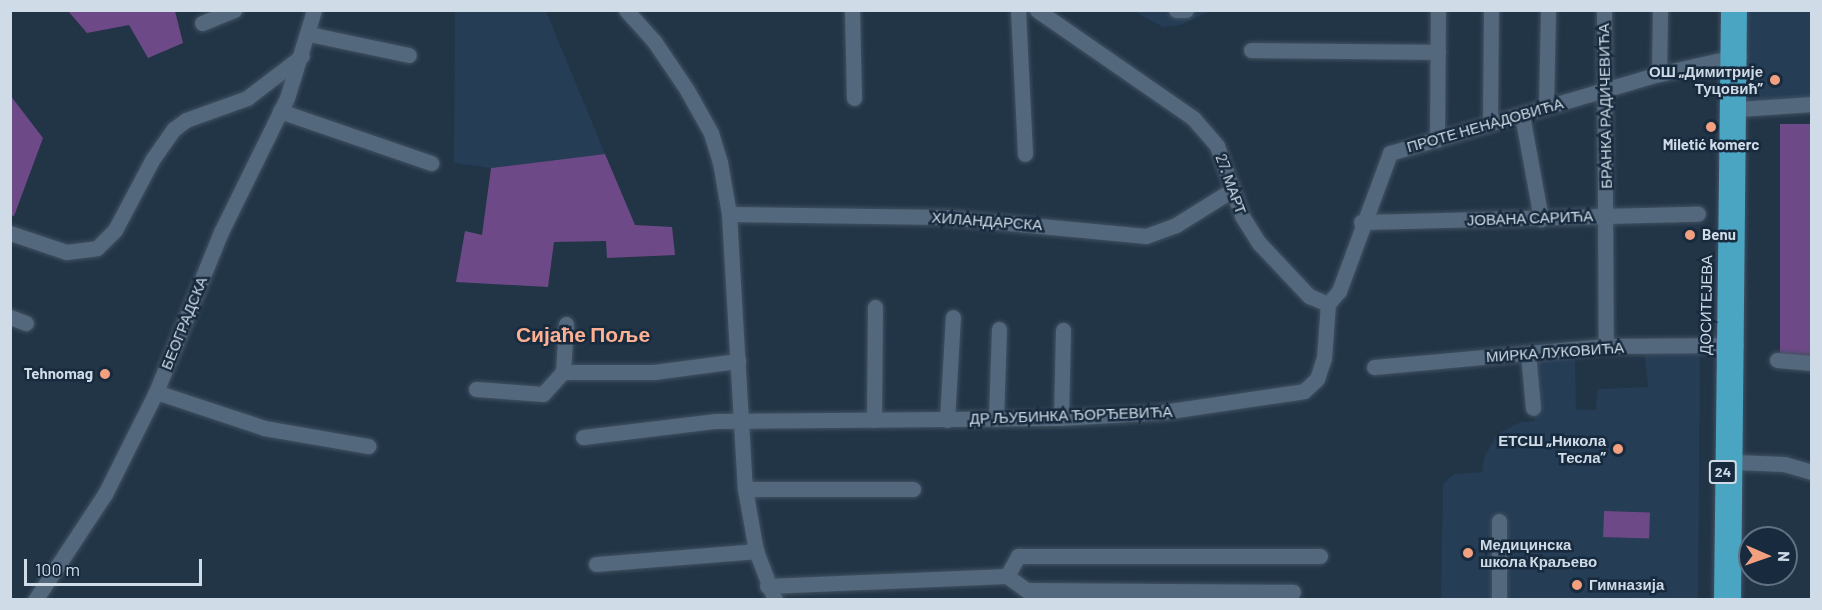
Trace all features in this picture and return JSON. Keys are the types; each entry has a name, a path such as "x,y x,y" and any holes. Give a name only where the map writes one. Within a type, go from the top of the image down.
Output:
{"main road":[{"name":"ДОСИТЕЈЕВА","path":"1728,10 1738,109 1732,171"},
{"name":"ДОСИТЕЈЕВА","path":"1721,600 1730,345 1733,57 1739,10"},
{"name":"ДОСИТЕЈЕВА","path":"1730,345 1735,462 1733,600"}],"street":[{"path":"202,23 236,10"},
{"name":"БЕОГРАДСКА","path":"35,600 105,494 156,392 221,232 280,111 302,56 314,10"},
{"path":"626,10 654,41 700,112 720,162 729,213 745,489 756,551 771,593 1007,576 1026,590 1293,592"},
{"path":"852,10 854,98"},
{"path":"1018,10 1025,154"},
{"name":"27. МАРТ","path":"1036,10 1193,118 1217,146 1242,216 1258,243 1309,296 1328,304"},
{"path":"1176,10 1186,10"},
{"path":"1437,140 1438,10"},
{"path":"1490,123 1491,10"},
{"path":"1546,107 1548,10"},
{"name":"БРАНКА РАДИЧЕВИЋА","path":"1604,10 1606,346"},
{"path":"1659,74 1660,10"},
{"path":"309,34 409,56"},
{"path":"1251,50 1438,52"},
{"path":"10,233 66,252 97,249 116,230 152,160 174,129 186,120 247,98 302,56"},
{"name":"ПРОТЕ НЕНАДОВИЋА","path":"1328,304 1339,291 1361,222 1390,153 1659,74 1733,57"},
{"path":"1738,109 1812,104"},
{"path":"280,111 431,163"},
{"path":"1522,115 1541,219"},
{"name":"ХИЛАНДАРСКА","path":"729,213 945,217 1146,236 1176,225 1232,190"},
{"name":"ЈОВАНА САРИЋА","path":"1361,222 1698,214"},
{"name":"ДР ЉУБИНКА ЂОРЂЕВИЋА","path":"583,437 689,423 1061,418 1193,410 1304,391 1317,379 1324,358 1328,304"},
{"path":"874,420 875,307"},
{"path":"10,317 26,323"},
{"path":"947,420 953,317"},
{"path":"476,388 543,394 563,372 566,324"},
{"path":"996,419 999,329"},
{"path":"1061,418 1063,330"},
{"name":"МИРКА ЛУКОВИЋА","path":"1374,367 1606,346 1730,345"},
{"path":"1528,353 1533,408"},
{"path":"1777,360 1812,363"},
{"path":"563,372 654,372 738,361"},
{"path":"156,392 264,428 368,446"},
{"path":"1735,462 1784,464 1812,472"},
{"path":"745,489 913,489"},
{"path":"1499,521 1499,600"},
{"path":"596,564 756,551"},
{"path":"1007,576 1018,556 1320,556"}],"shaded area":[{"path":"68,11 175,11 183,43 148,58 129,25 87,33"},
{"path":"455,11 546,11 605,154 491,168 454,163"},
{"path":"1134,11 1211,11 1180,25 1163,27"},
{"name":"ОШ „Димитрије Туцовић”","path":"1740,11 1811,11 1811,109 1740,109"},
{"path":"10,95 43,138 14,216 10,215"},
{"path":"1780,124 1811,124 1811,363 1780,363"},
{"path":"605,154 635,225 672,227 675,255 607,258 606,241 554,242 548,287 456,282 465,231 482,235 491,168"},
{"path":"1700,348 1698,599 1441,600 1443,484 1454,474 1482,472 1484,458 1497,434 1521,422 1535,421 1531,357 1575,357 1576,410 1596,410 1598,389 1648,387 1644,350"},
{"path":"1604,511 1650,513 1649,539 1603,537"}],"place":[{"name":"ОШ „Димитрије Туцовић”","path":"1775,80"},
{"name":"Miletić komerc","path":"1711,127"},
{"name":"Benu","path":"1690,235"},
{"name":"Tehnomag","path":"105,374"},
{"name":"ЕТСШ „Никола Тесла”","path":"1618,449"},
{"name":"Медицинска школа Краљево","path":"1468,553"},
{"name":"Гимназија","path":"1577,585"}],"district":[{"name":"Сијаће Поље","path":"583,334"}]}
